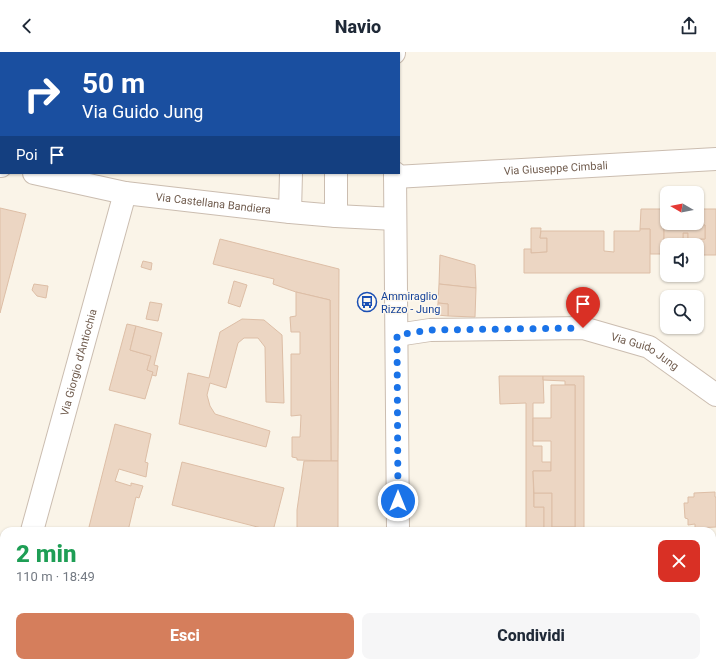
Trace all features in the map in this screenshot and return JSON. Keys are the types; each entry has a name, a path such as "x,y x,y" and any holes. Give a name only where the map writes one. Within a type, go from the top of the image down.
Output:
{"street":[{"name":"Via Giuseppe Cimbali","path":"395,175 716,159"},
{"name":"Via Castellana Bandiera","path":"39,174 125,193 290,212 395,219"},
{"path":"290,212 291,174"},
{"path":"336,174 336,216"},
{"path":"395,175 398,527"},
{"name":"Via Giorgio d'Antiochia","path":"33,527 125,193"},
{"name":"Via Guido Jung","path":"397,335 430,330 583,328 649,347 716,395"}],"building":[{"path":"0,208 26,214 0,313"},
{"path":"641,209 660,209 660,230 664,230 664,238 660,238 660,254 650,254 650,229 640,229"},
{"path":"704,209 716,209 716,255 704,255"},
{"path":"705,225 705,239 688,238 688,233 683,233 683,238 664,238 664,230 704,230"},
{"path":"531,228 541,228 540,238 547,238 547,252 531,253"},
{"path":"640,229 650,229 650,273 524,273 524,249 531,249 531,253 547,252 547,238 540,238 541,231 604,231 604,251 614,252 614,231 640,231"},
{"path":"683,233 688,233 688,238 683,238"},
{"path":"220,239 339,269 338,461 331,461 330,300 296,292 273,284 274,279 213,264"},
{"path":"440,255 475,265 476,288 439,284"},
{"path":"143,261 152,263 151,270 141,267"},
{"path":"234,281 247,285 240,307 228,303"},
{"path":"34,284 48,286 46,298 37,296 32,290"},
{"path":"439,284 476,288 475,317 448,316 448,304 438,303"},
{"path":"296,292 330,300 331,461 297,460 297,458 292,457 292,437 300,437 301,415 291,416 291,354 300,354 300,332 291,332 290,317 296,316"},
{"path":"150,302 162,304 158,321 146,319"},
{"path":"438,303 448,304 448,316 437,315"},
{"path":"242,319 264,320 282,335 284,403 266,402 265,347 258,338 244,338 238,343 226,388 210,383 207,395 210,406 215,414 270,431 266,447 179,424 188,373 209,378 220,332"},
{"path":"127,324 136,326 130,350 151,356 147,370 153,372 145,399 109,390"},
{"path":"136,326 162,333 154,365 158,366 156,376 152,375 153,372 147,370 151,356 130,350"},
{"path":"499,376 543,376 544,403 533,403 533,446 542,446 542,462 551,462 551,471 533,471 534,507 544,507 544,527 526,527 526,403 500,404"},
{"path":"543,376 584,376 584,527 575,527 575,385 565,385 565,381 543,380"},
{"path":"551,385 575,385 575,527 552,527 552,493 534,493 533,471 551,471 551,441 533,441 533,418 551,418"},
{"path":"115,424 151,434 145,462 148,463 146,477 119,469 115,481 131,486 131,483 143,486 139,498 136,497 129,527 89,527"},
{"path":"304,461 338,461 338,527 297,527 297,510"},
{"path":"182,462 284,488 274,527 257,527 172,505"},
{"path":"715,492 716,527 695,527 695,524 688,525 688,519 685,518 684,503 688,503 688,497 694,497 694,493"},
{"path":"534,493 552,493 552,527 544,527 544,507 534,507"}],"place":[{"name":"Ammiraglio Rizzo - Jung","path":"367,302"}],"route":[{"path":"398,501 397,335 430,330 583,328"}]}
